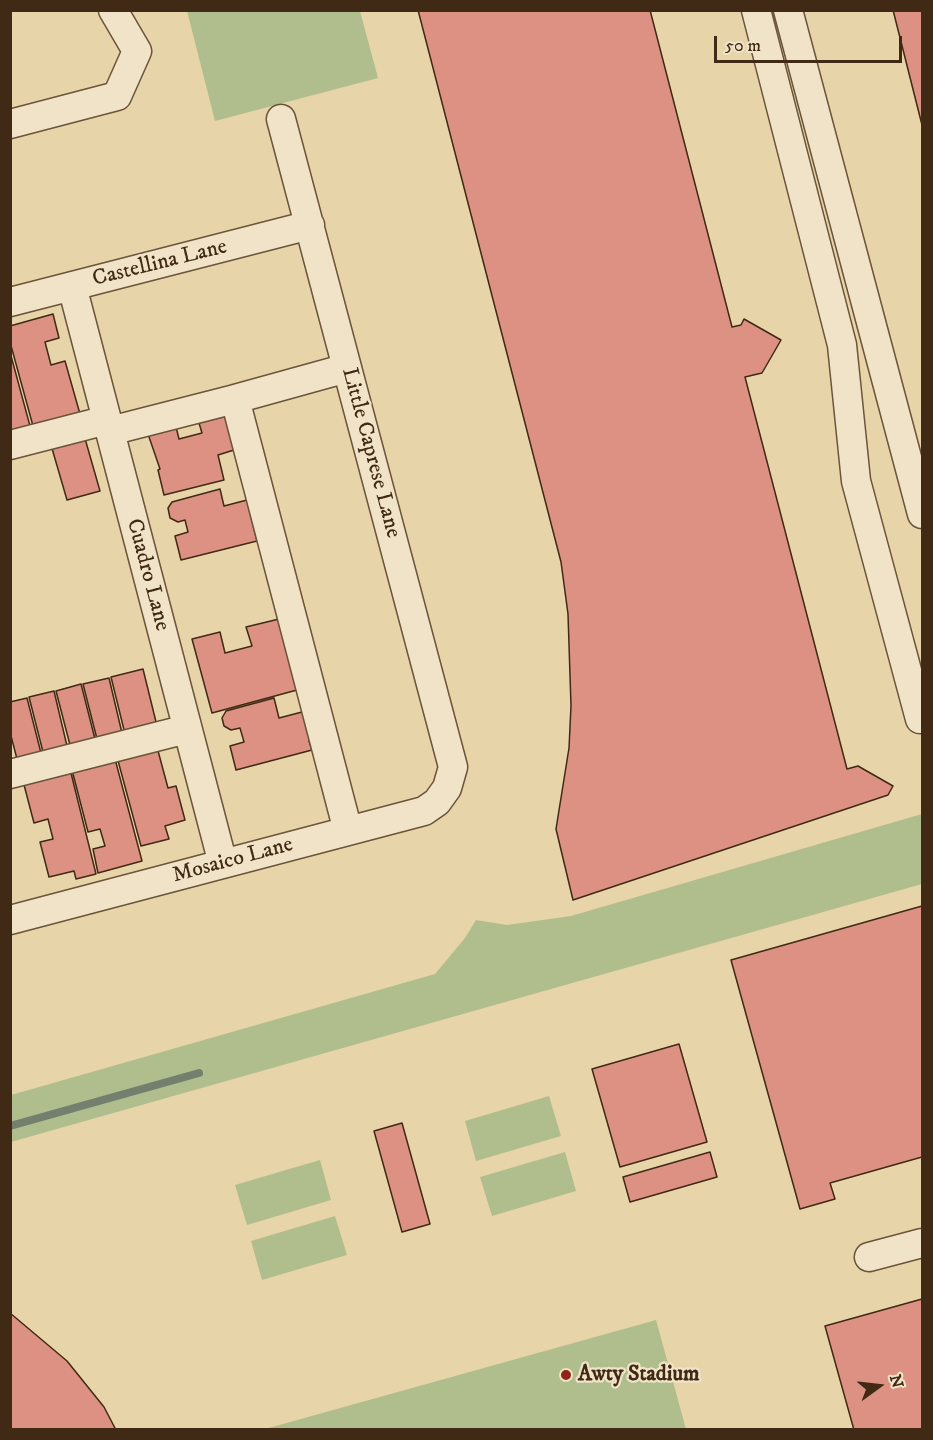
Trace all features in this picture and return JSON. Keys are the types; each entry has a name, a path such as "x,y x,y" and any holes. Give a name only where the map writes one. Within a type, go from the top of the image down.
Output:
{"street":[{"path":"10,124 117,96 137,51 113,10"},
{"path":"756,10 842,345 856,481 920,719"},
{"path":"788,10 922,514"},
{"name":"Little Caprese Lane","path":"282,119 453,767 447,788"},
{"name":"Castellina Lane","path":"10,302 310,225"},
{"name":"Cuadro Lane","path":"72,286 223,864"},
{"path":"10,445 235,399 348,368"},
{"path":"235,399 348,831"},
{"path":"10,774 187,729"},
{"name":"Mosaico Lane","path":"10,920 424,811 437,802 447,788"},
{"path":"869,1257 922,1243"}],"green space":[{"path":"187,11 360,11 378,78 215,121"},
{"path":"922,814 922,884 11,1142 11,1095 435,974 465,938 476,920 507,925 571,916"},
{"path":"549,1096 561,1136 476,1161 465,1121"},
{"path":"565,1152 576,1191 492,1216 480,1177"},
{"path":"320,1160 331,1200 247,1225 235,1185"},
{"path":"335,1216 347,1255 262,1280 251,1241"},
{"name":"Awty Stadium","path":"656,1320 686,1429 265,1429"}],"building":[{"path":"418,10 650,10 732,327 741,325 744,319 781,340 762,373 745,377 847,769 858,766 893,786 888,795 573,900 556,829 569,748 571,706 568,614 561,562"},
{"path":"893,10 922,10 922,125"},
{"path":"53,314 59,338 45,342 51,365 65,361 80,414 33,426 10,342 10,326"},
{"path":"10,352 30,426 10,431"},
{"path":"226,416 234,450 218,455 224,480 164,495 158,470 160,469 148,434 176,427 179,439 202,433 199,423"},
{"path":"84,435 100,491 67,500 51,445"},
{"path":"220,489 224,506 247,500 257,541 181,560 175,536 188,532 185,520 178,522 170,518 168,508 172,502"},
{"path":"279,619 297,690 212,713 192,639 220,632 225,653 252,646 246,627"},
{"path":"143,669 157,726 125,734 111,677"},
{"path":"109,678 122,733 97,739 83,684"},
{"path":"81,684 95,739 70,745 56,691"},
{"path":"54,691 67,746 43,752 29,697"},
{"path":"27,698 41,753 17,759 10,732 10,702"},
{"path":"274,698 279,718 302,712 313,740 309,741 312,750 236,770 230,746 244,742 240,728 231,730 224,726 222,718 226,711"},
{"path":"157,747 168,788 176,786 185,820 165,826 169,839 141,846 117,757"},
{"path":"115,759 142,861 98,873 93,849 105,846 100,829 88,832 72,770"},
{"path":"70,769 96,874 76,879 74,871 49,877 40,842 53,839 48,819 34,823 23,781"},
{"path":"922,906 922,1157 830,1183 835,1199 800,1209 731,960"},
{"path":"679,1044 707,1142 620,1167 592,1069"},
{"path":"402,1123 430,1224 402,1232 374,1131"},
{"path":"710,1152 717,1177 630,1202 623,1177"},
{"path":"922,1299 922,1430 854,1430 825,1326"},
{"path":"10,1313 67,1361 104,1407 116,1430 10,1430"}],"waterway":[{"path":"10,1126 199,1073"}],"place":[{"name":"Awty Stadium","path":"566,1375"}]}
